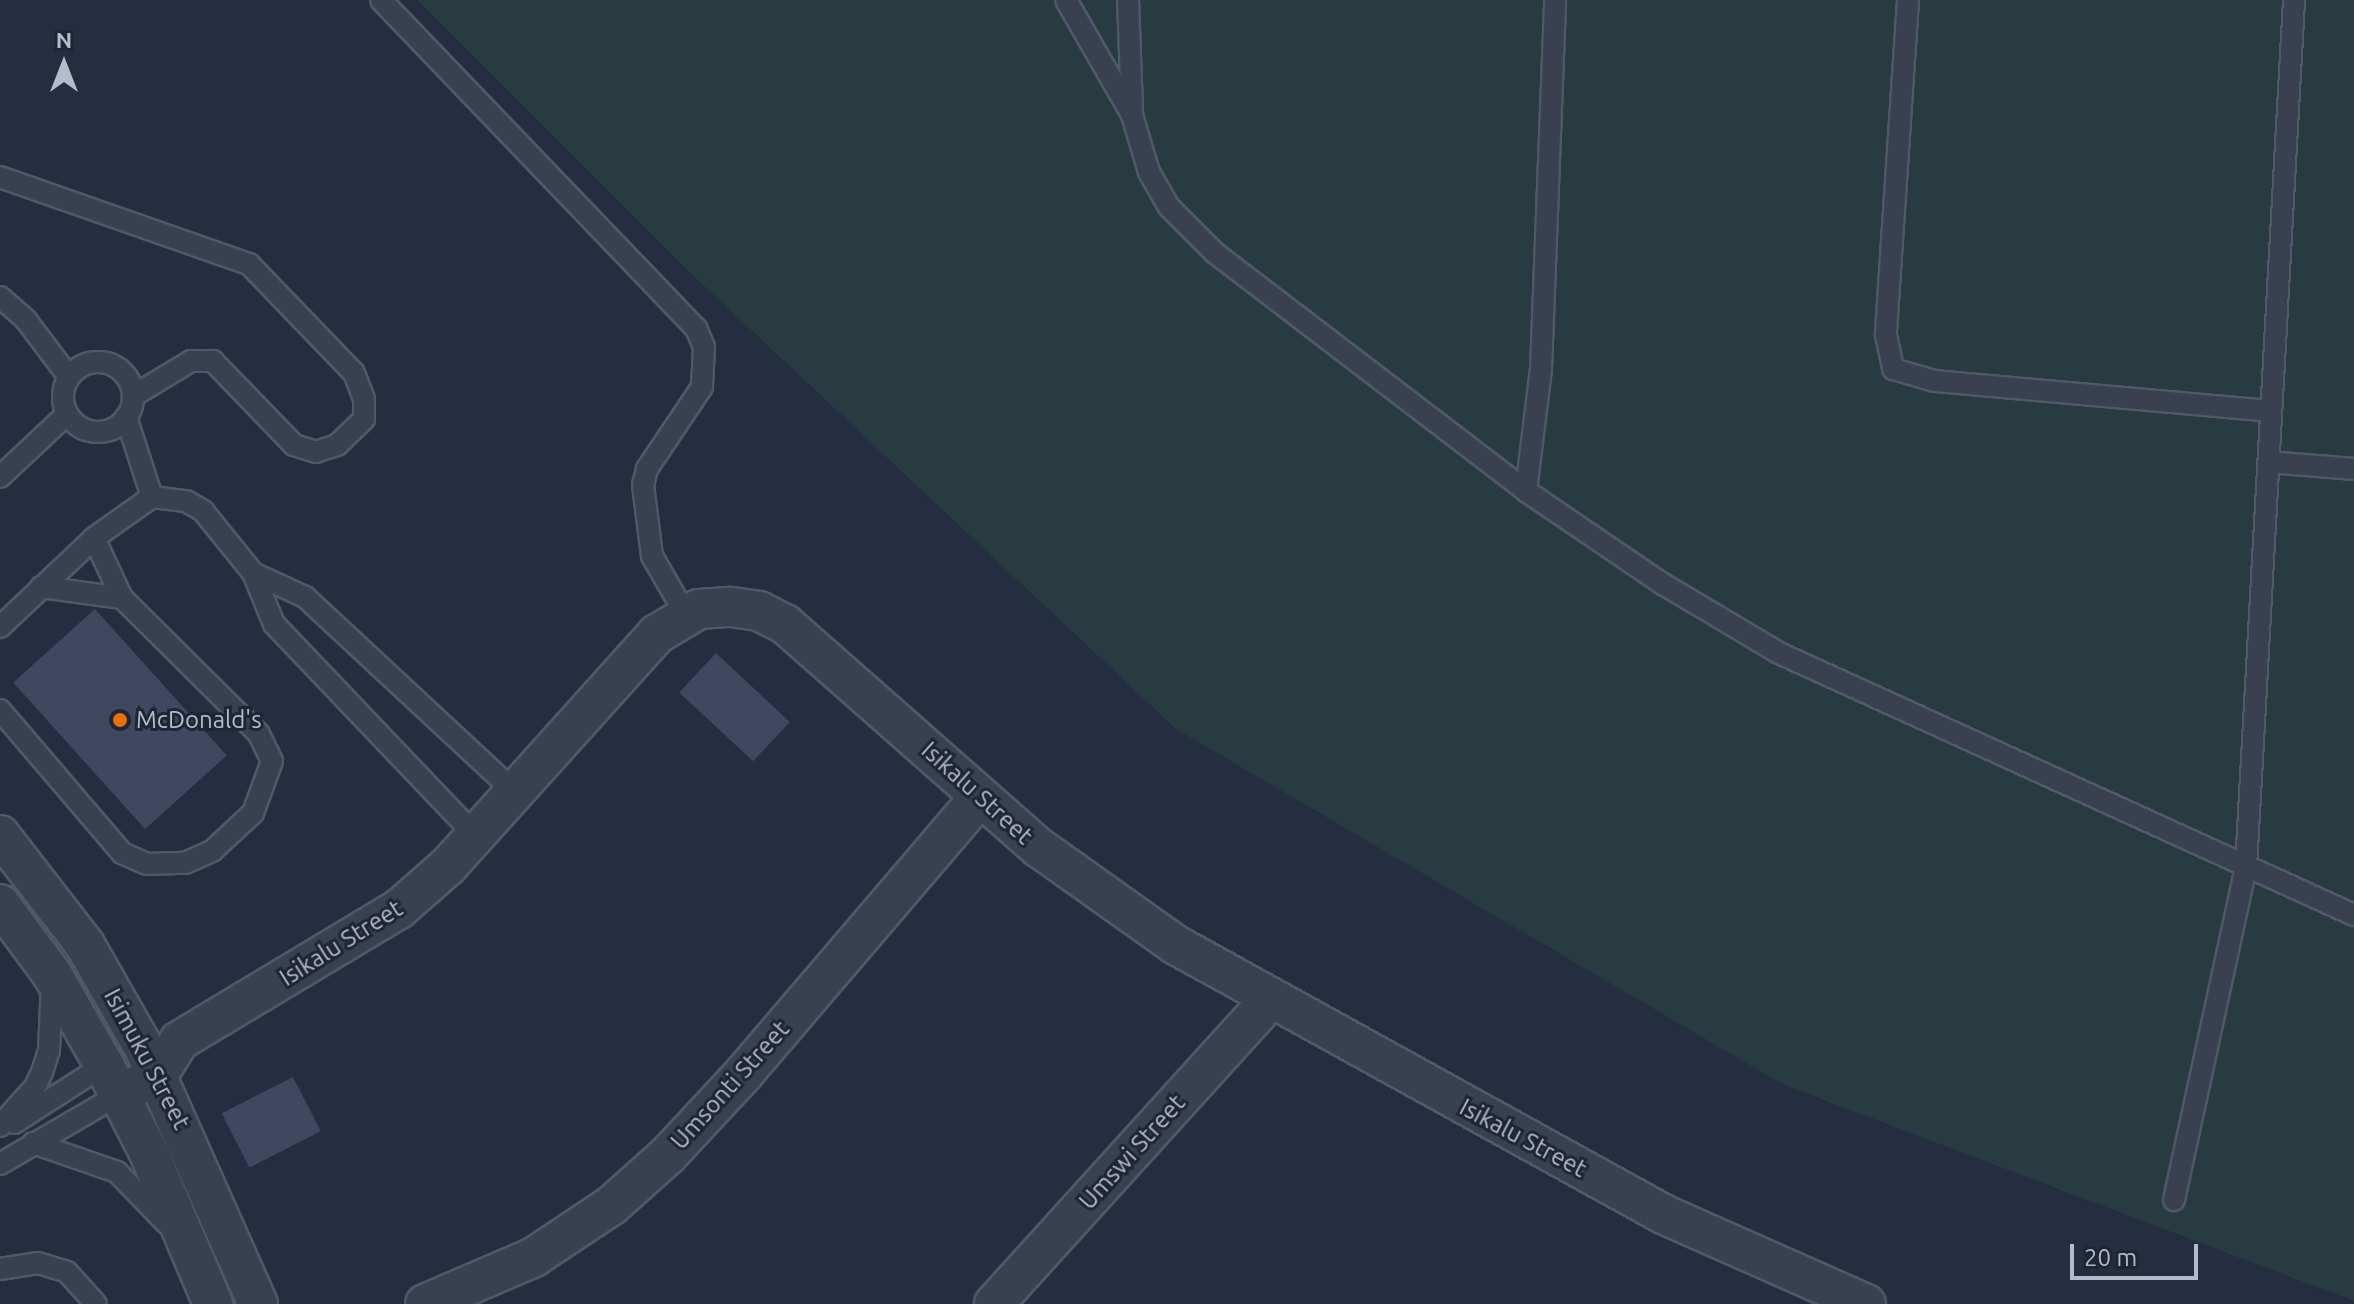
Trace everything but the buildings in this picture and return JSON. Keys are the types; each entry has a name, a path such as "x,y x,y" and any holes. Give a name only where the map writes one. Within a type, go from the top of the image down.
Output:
{"street":[{"name":"Isikalu Street","path":"158,1075 179,1041 399,909 476,836 657,634 686,615 731,607 759,611 785,624 979,798 1108,899 1271,999 1663,1214 1866,1304"},
{"name":"Umsonti Street","path":"425,1304 534,1257 612,1205 668,1155 745,1072 979,798"},
{"name":"Isimuku Street","path":"0,835 85,945 140,1041 158,1075 258,1304"},
{"name":"Isimuku Street","path":"0,904 52,974 112,1080 213,1304"},
{"name":"Umswi Street","path":"994,1304 1271,999"},
{"path":"112,1080 140,1041 179,1041"},
{"path":"112,1080 158,1075"}],"lane":[{"path":"381,0 696,328 704,347 702,387 647,469 643,485 652,556 686,615"},
{"path":"1066,0 1132,115 1149,172 1169,207 1215,253 1526,491 1663,584 1779,653 2354,915"},
{"path":"1128,0 1132,115"},
{"path":"1526,491 1541,369 1555,0"},
{"path":"1908,0 1886,335 1893,369 1935,381 2271,411"},
{"path":"2174,1200 2246,867 2294,0"},
{"path":"0,177 249,264 354,373 364,399 364,419 337,445 316,452 294,445 213,361 191,361 133,396"},
{"path":"0,297 26,320 69,377"},
{"path":"126,417 96,432 74,423 67,414 62,395 69,377 90,363 114,366 131,384 133,396 126,417 152,497"},
{"path":"0,477 67,414"},
{"path":"2269,462 2354,469"},
{"path":"0,627 94,538 152,497 186,501 203,511 253,573 274,624 476,836"},
{"path":"0,710 122,853 147,864 185,863 212,851 253,813 272,761 259,734 122,598 94,538"},
{"path":"253,573 305,597 516,793"},
{"path":"41,587 122,598"},
{"path":"0,1129 35,1087 42,1072 49,1050 52,974"},
{"path":"0,1129 112,1080"},
{"path":"0,1164 33,1143 112,1080"},
{"path":"33,1143 117,1172 188,1251"},
{"path":"0,1269 38,1263 67,1272 96,1304"}],"shaded area":[{"path":"417,0 2354,0 2354,1301 1784,1085 1176,729 684,267"}],"place":[{"name":"McDonald's","path":"120,720"}]}
